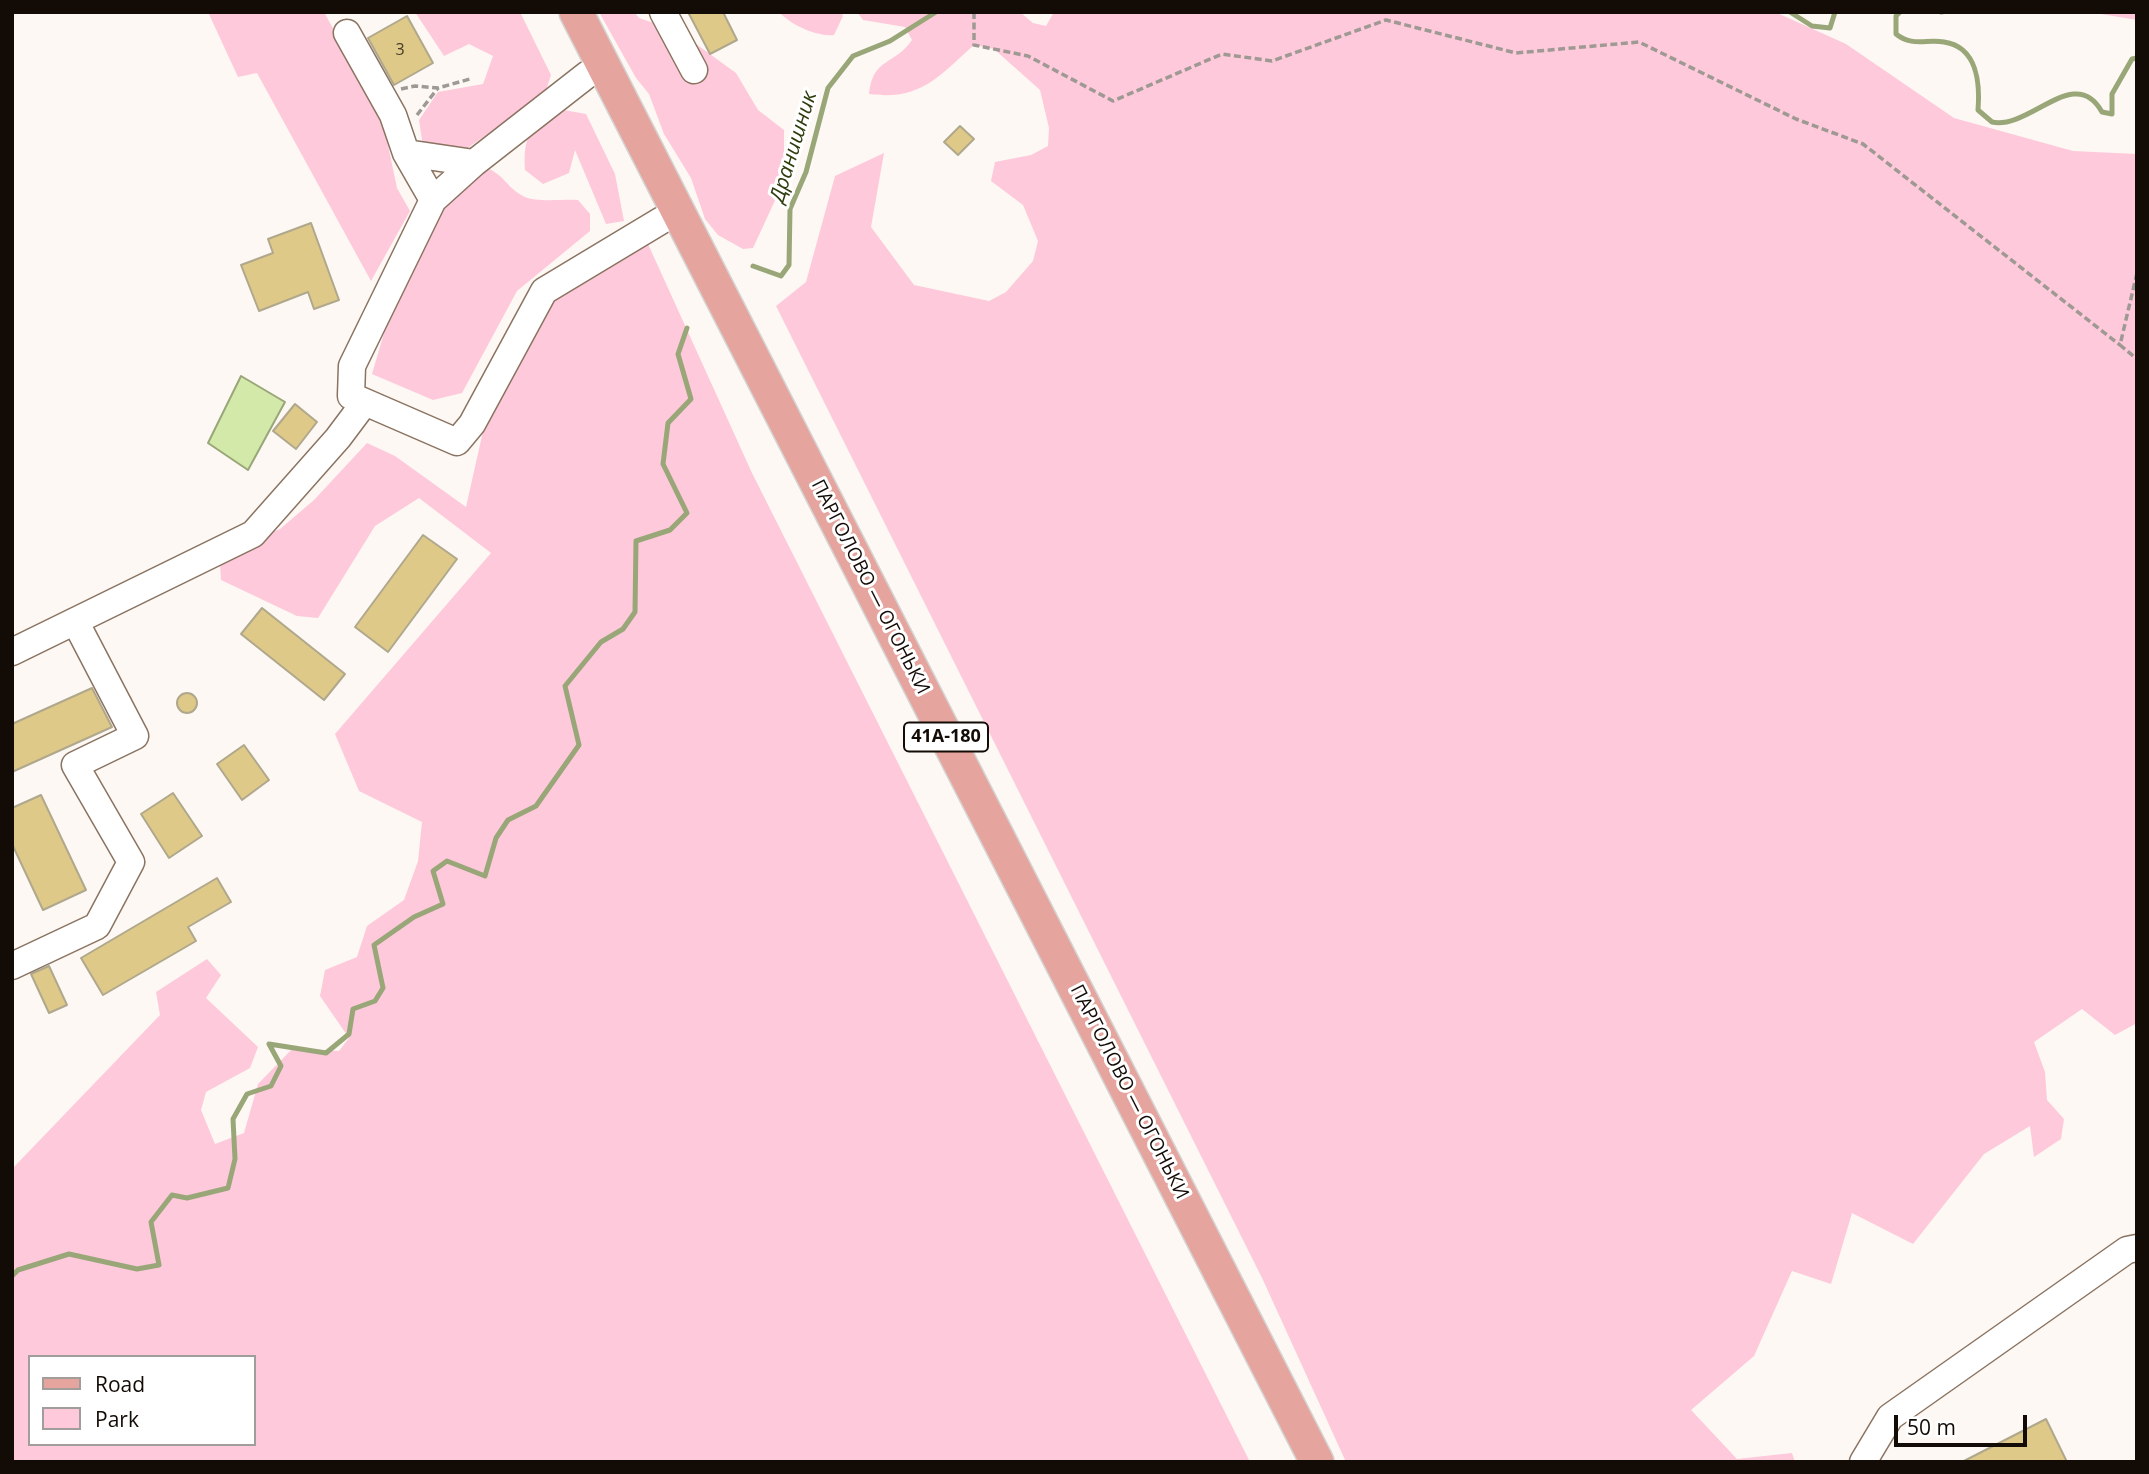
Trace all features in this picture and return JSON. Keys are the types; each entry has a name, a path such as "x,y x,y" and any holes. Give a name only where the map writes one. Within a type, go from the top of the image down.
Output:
{"main road":[{"name":"ПАРГОЛОВО — ОГОНЬКИ","path":"556,12 1296,1462"},
{"name":"ПАРГОЛОВО — ОГОНЬКИ","path":"576,12 1317,1462"}],"lane":[{"path":"663,12 694,70"},
{"path":"347,33 382,94 403,144 433,200"},
{"path":"588,74 474,163 433,200 352,366 351,396 457,442 472,424 544,291 662,220"},
{"path":"403,144 474,163"},
{"path":"12,652 253,534 338,438 365,402"},
{"path":"12,966 97,926 131,862 75,765 135,736 75,621"},
{"path":"1863,1462 1890,1417 2126,1250 2137,1248"}],"path":[{"path":"974,12 974,45 1028,56 1113,101 1222,54 1272,61 1387,20 1516,53 1639,42 1796,119 1863,144 2137,359"},
{"path":"382,94 415,86 438,88 470,79"},
{"path":"403,144 438,88"},
{"path":"2120,345 2137,273"}],"green space":[{"path":"208,12 324,12 382,117 397,188 410,211 371,281 257,73 238,77"},
{"path":"415,12 520,12 551,75 545,94 452,159 423,146 419,120 438,92 483,84 493,56 469,44 444,56"},
{"path":"599,12 634,12 639,18 678,31 736,73 758,110 784,130 784,181 753,248 743,249 718,235 705,219 691,178 664,134 649,94 636,78"},
{"path":"779,12 841,12 843,16 834,35 827,35 805,29"},
{"path":"857,12 1020,12 1033,23 1046,26 1054,12 1775,12 1846,44 1954,118 2073,151 2137,154 2137,1023 2115,1035 2082,1009 2034,1042 2045,1072 2047,1100 2064,1119 2061,1139 2034,1157 2030,1126 1984,1154 1913,1244 1852,1213 1831,1284 1792,1271 1754,1356 1691,1410 1737,1459 1792,1453 1795,1462 1346,1462 1263,1280 776,306 806,282 835,176 884,153 871,227 914,285 989,301 1006,292 1033,261 1038,241 1023,205 991,181 995,162 1031,155 1048,146 1049,128 1040,90 994,49 974,45 939,76 916,90 902,94 869,94 875,74 912,40 905,27 863,20"},
{"path":"2089,12 2137,12 2137,20"},
{"path":"558,109 586,114 615,174 624,221 606,224 575,150 569,173 543,184 525,170 525,149 530,134 541,121"},
{"path":"485,167 528,198 578,200 590,214 590,231 517,291 462,393 433,400 372,374 403,268 453,186"},
{"path":"648,244 752,473 1250,1462 12,1462 12,1169 160,1015 156,992 207,959 221,975 206,998 258,1047 250,1068 206,1092 201,1110 215,1144 244,1133 258,1084 293,1048 339,1051 349,1038 320,996 325,970 357,957 367,926 404,900 418,861 422,822 359,791 335,734 491,553 419,498 375,526 318,618 297,616 221,580 220,563 246,543 280,529 314,500 367,443 395,456 466,507 488,409 544,308 597,268"}],"shaded area":[{"path":"241,376 285,402 248,470 208,443"}],"building":[{"path":"688,12 723,12 737,40 710,54"},
{"path":"407,16 433,63 394,85 368,38"},
{"path":"960,126 974,139 958,155 944,142"},
{"path":"311,223 339,300 314,309 308,292 259,311 241,265 273,253 268,239"},
{"path":"295,404 317,422 296,449 273,431"},
{"path":"423,535 457,559 388,652 355,627"},
{"path":"262,608 345,674 324,700 241,634"},
{"path":"92,688 112,727 12,772 12,724"},
{"path":"187,693 194,696 197,703 194,710 187,713 180,710 177,703 180,696"},
{"path":"244,745 269,780 242,800 217,764"},
{"path":"173,793 202,836 169,858 141,814"},
{"path":"41,795 86,890 43,910 12,844 12,808"},
{"path":"217,878 231,902 188,927 196,941 103,995 81,958"},
{"path":"49,966 67,1005 49,1013 31,974"},
{"path":"2046,1419 2067,1462 1962,1462"}],"waterway":[{"name":"Дранишник","path":"753,266 781,276 789,265 790,209 806,172 828,88 853,56 890,41 936,12"},
{"name":"Дранишник","path":"1790,12 1812,26 1830,28 1835,12"},
{"name":"Дранишник","path":"1900,12 1896,16 1896,34 1902,38 1944,42 1964,51 1977,79 1978,110 1992,122 2007,122 2065,96 2079,94 2091,99 2102,112 2112,114 2112,94 2132,59 2137,58"},
{"name":"Дранишник","path":"12,1276 18,1270 69,1254 137,1269 159,1265 151,1222 172,1195 187,1198 228,1188 235,1159 233,1119 247,1094 271,1086 281,1066 269,1044 326,1053 349,1034 353,1009 375,1001 383,988 374,945 414,917 443,904 433,871 447,861 485,876 496,838 508,820 536,806 579,745 565,686 601,642 623,629 635,612 636,541 670,530 687,513 663,464 668,423 691,399 678,354 687,328"}]}
